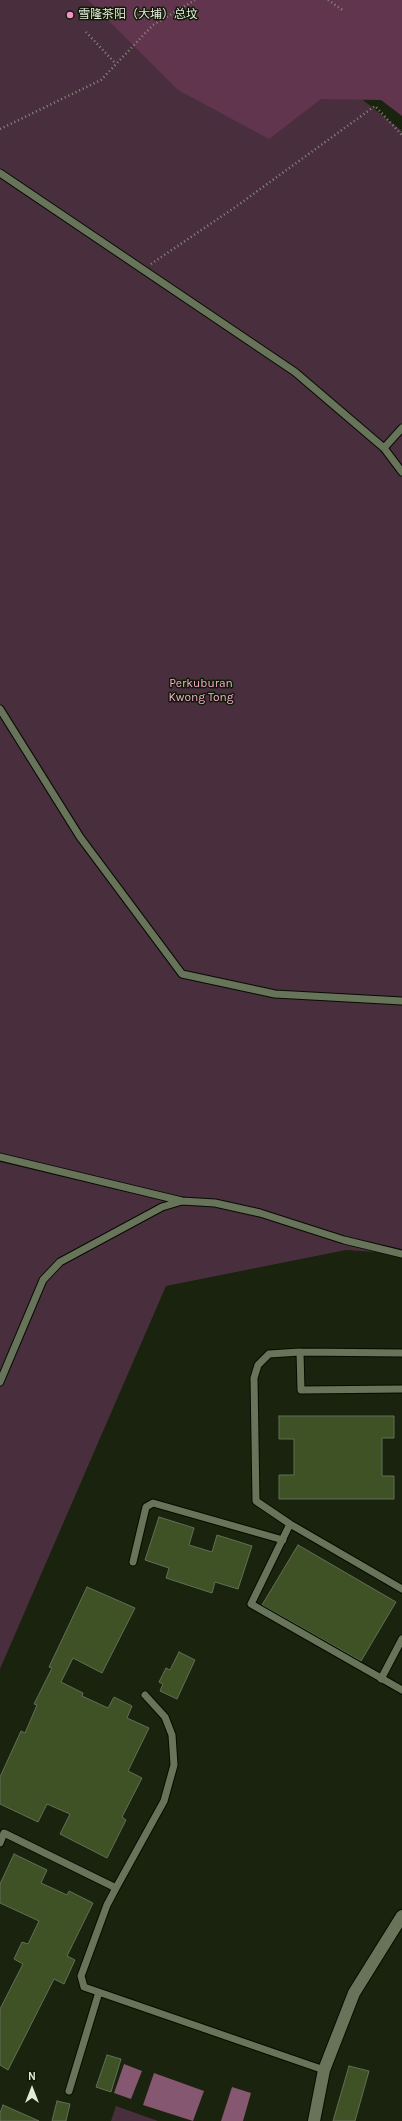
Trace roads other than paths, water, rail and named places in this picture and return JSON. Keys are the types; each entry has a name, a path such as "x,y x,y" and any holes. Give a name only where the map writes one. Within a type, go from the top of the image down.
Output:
{"street":[{"path":"314,2121 324,2070 354,1992 402,1916"}],"lane":[{"path":"0,173 295,372 384,448 402,472"},
{"path":"384,448 402,428"},
{"path":"0,709 80,837 182,974 276,994 402,1001"},
{"path":"0,1157 182,1201 215,1203 260,1213 344,1240 402,1254"},
{"path":"0,1382 43,1280 60,1262 162,1207 182,1201"},
{"path":"300,1352 301,1390 402,1389"},
{"path":"402,1353 300,1352 269,1354 258,1365 254,1378 256,1501 290,1524 402,1589"},
{"path":"134,1562 146,1507 153,1503 283,1540"},
{"path":"290,1524 251,1604 402,1690"},
{"path":"381,1678 402,1639"},
{"path":"145,1695 165,1716 172,1735 174,1765 164,1801 107,1905 81,1976 84,1987 324,2070"},
{"path":"0,1843 4,1834 116,1888"},
{"path":"69,2091 99,1992"}],"place":[{"name":"雪隆茶阳（大埔）总坟","path":"70,15"}],"park label":[{"name":"Perkuburan Kwong Tong","path":"201,691"}]}
